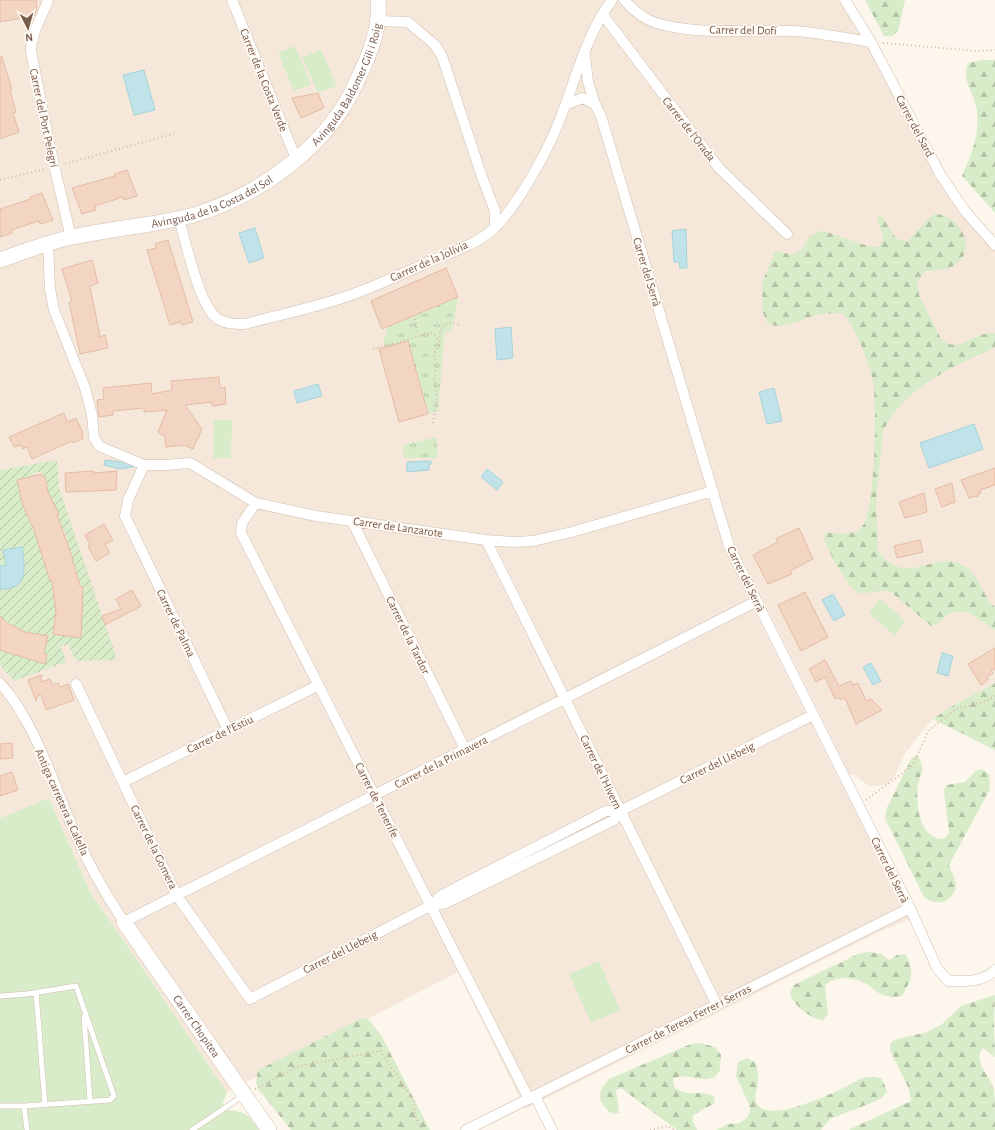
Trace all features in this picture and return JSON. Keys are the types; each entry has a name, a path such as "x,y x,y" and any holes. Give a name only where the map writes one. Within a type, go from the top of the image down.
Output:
{"street":[{"name":"Carrer del Port Pelegrí","path":"48,0 31,38 30,51 70,238"},
{"name":"Carrer de la Costa Verde","path":"232,0 296,159"},
{"name":"Avinguda Baldomer Gili i Roig","path":"296,159 314,144 336,120 344,108 367,60 379,21 378,0"},
{"name":"Carrer de la Jolívia","path":"179,219 206,305 216,318 228,324 252,322 357,293 459,249 480,238 495,227 516,201 552,140 567,104 585,53 603,15 612,0"},
{"name":"Carrer del Dofí","path":"624,0 636,12 654,23 691,29 741,32 796,31 871,42"},
{"name":"Carrer del Sard","path":"845,0 871,42 940,174 966,211 995,245"},
{"name":"Carrer de l'Orada","path":"603,15 719,168 787,234"},
{"path":"379,21 408,22 435,45 442,56 481,174 492,198 495,211 495,227"},
{"name":"Carrer del Serrà","path":"585,53 588,82 609,138 625,199 729,546 910,908 937,968 948,981 971,982 988,977 995,970"},
{"path":"567,104 583,98 595,104"},
{"name":"Avinguda de la Costa del Sol","path":"0,260 70,238 179,219 212,209 242,195 271,178 296,159"},
{"path":"492,198 504,206 516,201"},
{"path":"48,244 50,289 54,310 85,388 92,415 94,437 99,446 144,465"},
{"name":"Carrer de Lanzarote","path":"144,465 190,463 256,503 316,516 486,540 533,541 572,532 713,491"},
{"name":"Carrer de Palma","path":"144,465 128,500 125,516 228,730"},
{"name":"Carrer de Tenerife","path":"256,503 242,523 240,533 317,686 375,795 430,906 532,1097 552,1130"},
{"name":"Carrer de la Tardor","path":"352,521 465,749"},
{"name":"Carrer de l'Hivern","path":"486,540 717,1005"},
{"name":"Carrer de la Primavera","path":"124,922 757,601"},
{"name":"Antiga carretera a Calella","path":"0,683 12,696 25,718 81,848 95,875 124,922"},
{"name":"Carrer de la Gomera","path":"76,684 177,896 250,999"},
{"name":"Carrer de l'Estiu","path":"123,782 317,686"},
{"name":"Carrer del Llebeig","path":"250,999 430,906 442,895 606,811 620,811 813,715"},
{"name":"Carrer de Teresa Ferrer i Serras","path":"466,1130 910,908"},
{"name":"Carrer Chopitea","path":"124,922 247,1089 270,1130"}],"lane":[{"path":"0,996 76,986 114,1096 110,1100 45,1105 0,1106"},
{"path":"36,992 45,1105"},
{"path":"84,1010 90,1101"},
{"path":"192,1130 247,1089"},
{"path":"24,1106 27,1130"}],"path":[{"path":"871,42 977,51 995,50"},
{"path":"0,180 54,167 176,133"},
{"path":"415,319 418,335"},
{"path":"433,423 437,398 434,378 437,366 434,354 439,344 440,331 443,325 450,323 459,325"},
{"path":"372,349 418,335 433,333 439,344"},
{"path":"859,806 912,766 929,730 956,709 986,701 995,696"},
{"path":"247,1089 254,1090 299,1066 380,1051 414,1101 415,1115 421,1130"},
{"path":"650,1130 668,1126 675,1130"}],"shaded area":[{"path":"0,0 845,0 940,174 995,245 995,683 952,706 933,719 905,754 893,779 887,784 869,786 853,774 845,779 916,917 886,929 525,1109 458,972 227,1092 89,890 49,798 0,818"}],"green space":[{"path":"865,0 905,0 898,31 892,36 884,36"},
{"path":"295,46 311,85 294,91 278,53"},
{"path":"321,49 337,86 318,93 302,58"},
{"path":"981,60 995,60 995,213 962,176 974,145 977,129 976,105 967,82 966,70 968,63"},
{"path":"935,214 952,220 959,227 966,243 965,251 962,259 951,267 940,270 925,271 917,282 919,295 941,339 948,344 961,344 981,335 995,333 995,347 946,371 917,390 893,415 883,431 876,503 878,550 889,562 899,567 920,567 941,562 952,562 964,566 973,574 995,607 995,630 974,616 962,612 949,614 938,623 931,626 891,592 883,591 860,593 855,591 844,578 824,539 826,533 854,532 861,528 866,519 870,503 875,434 873,382 868,365 857,336 842,313 821,314 790,324 778,326 767,323 763,312 762,283 775,252 790,254 796,253 803,248 813,234 824,231 871,247 879,247 884,238 877,221 879,216 883,217 892,234 899,240 908,241 930,217"},
{"path":"458,297 452,330 445,332 438,411 428,414 408,341 385,348 383,337 387,335 386,328"},
{"path":"214,420 232,420 231,458 213,458"},
{"path":"437,437 437,458 404,458 403,445"},
{"path":"57,460 59,487 117,660 79,661 75,659 68,644 61,647 66,662 14,681 0,665 0,650 41,663 42,661 45,661 47,655 44,654 48,636 25,632 0,618 0,589 14,587 20,583 24,557 22,547 5,555 6,564 4,566 0,566 0,470","holes":["35,472 42,472 42,477 46,476 48,494 59,514 57,515 59,520 34,530 23,506 17,480 36,478","61,530 64,530 69,548 68,554 71,554 77,576 51,581","80,582 80,586 83,587 81,638 53,634 56,612 71,583"]},
{"path":"880,599 906,621 894,635 869,613"},
{"path":"995,683 995,750 933,719 952,706"},
{"path":"918,756 922,764 917,789 917,801 920,818 927,831 938,839 945,838 949,833 944,791 946,785 965,782 976,771 981,769 989,774 990,789 949,865 956,881 954,892 948,900 943,902 934,902 924,897 885,818 886,810 912,757"},
{"path":"49,798 89,890 227,1092 223,1103 223,1110 236,1111 248,1116 252,1119 259,1130 0,1130 0,818"},
{"path":"870,952 881,954 889,960 897,955 906,954 911,975 902,996 886,996 857,980 845,978 834,980 825,986 828,1013 824,1020 808,1015 792,998 790,993 794,985 860,953"},
{"path":"599,961 620,1010 591,1023 569,974"},
{"path":"995,995 995,1057 983,1048 980,1053 980,1058 983,1068 994,1089 995,1130 848,1130 911,1101 909,1089 890,1050 890,1044 894,1040 927,1032 941,1025 961,1006"},
{"path":"360,1019 368,1019 381,1035 430,1130 291,1130 259,1090 256,1083 258,1070"},
{"path":"700,1043 715,1047 721,1055 720,1070 715,1077 709,1079 698,1079 684,1076 673,1079 674,1087 680,1091 704,1093 714,1097 715,1103 693,1115 693,1122 697,1130 677,1130 621,1088 616,1090 619,1113 613,1114 601,1102 600,1093 609,1079 691,1044"},
{"path":"747,1058 755,1062 758,1078 756,1101 757,1104 765,1110 776,1111 808,1103 824,1097 860,1079 866,1078 874,1077 882,1079 887,1091 883,1097 876,1101 830,1119 821,1130 716,1130 728,1124 739,1123 747,1118 750,1112 749,1104 736,1076 738,1062"}],"water":[{"path":"144,70 155,110 134,115 123,75"},
{"path":"255,228 264,258 249,263 239,233"},
{"path":"686,229 687,268 680,268 679,262 674,262 672,231"},
{"path":"511,327 513,358 497,360 495,329"},
{"path":"318,384 322,396 297,403 294,391"},
{"path":"774,388 782,421 767,424 759,392"},
{"path":"974,424 983,449 929,468 920,443"},
{"path":"105,460 144,465 120,469 104,465"},
{"path":"431,461 429,470 407,472 407,462"},
{"path":"487,469 503,482 497,490 481,477"},
{"path":"22,547 24,570 20,582 16,586 0,589 0,566 4,566 6,564 3,550"},
{"path":"833,594 845,615 834,621 822,600"},
{"path":"942,653 953,656 948,676 937,673"},
{"path":"871,663 881,681 873,685 863,667"}],"building":[{"path":"0,0 36,0 37,9 34,16 0,22"},
{"path":"0,57 2,57 12,90 10,91 16,112 13,113 19,132 0,139"},
{"path":"318,93 324,108 301,118 292,98"},
{"path":"127,170 137,196 124,200 123,197 95,206 96,210 82,214 72,188 115,176 114,174"},
{"path":"42,193 53,220 40,224 39,221 11,230 12,233 0,237 0,209 31,199 30,197"},
{"path":"168,240 193,322 182,325 181,322 170,325 147,250 156,248 155,244"},
{"path":"92,260 98,283 90,286 100,337 105,335 108,348 80,354 69,302 72,301 62,269"},
{"path":"446,268 458,297 382,329 371,301"},
{"path":"408,341 428,414 399,422 379,349"},
{"path":"219,377 220,388 225,387 226,404 212,406 212,402 185,405 202,429 193,449 184,445 166,447 165,437 158,432 167,410 144,412 144,408 113,411 113,415 99,417 97,400 104,399 103,388 151,383 152,394 172,390 171,381"},
{"path":"64,413 67,422 76,418 82,431 83,439 73,443 72,441 32,459 27,447 23,449 21,445 14,447 9,437"},
{"path":"995,468 995,485 980,490 981,493 978,494 978,496 969,498 961,480"},
{"path":"94,471 94,473 117,471 116,490 66,492 65,473"},
{"path":"42,474 42,477 45,476 48,492 59,514 57,515 71,554 80,586 83,587 81,638 53,634 56,612 52,580 50,581 34,530 23,506 17,480"},
{"path":"952,483 955,502 942,507 935,489"},
{"path":"924,493 927,512 905,518 899,502"},
{"path":"104,524 113,540 105,544 110,553 96,561 88,546 90,544 85,535"},
{"path":"799,528 813,559 790,571 792,574 768,584 753,555 778,542 776,539"},
{"path":"920,540 923,552 897,558 894,546"},
{"path":"132,590 141,606 105,625 102,616 121,609 116,599"},
{"path":"805,592 828,637 801,651 778,605"},
{"path":"0,616 7,623 25,632 48,636 44,654 47,655 45,664 0,650"},
{"path":"995,648 995,669 991,671 993,673 987,677 988,680 981,685 968,664"},
{"path":"825,660 839,686 851,681 853,685 858,683 866,701 871,699 882,710 856,724 845,698 840,700 838,697 835,699 825,677 816,682 809,669"},
{"path":"42,675 40,682 50,679 53,685 58,683 60,687 68,684 74,700 46,710 41,695 37,696 36,701 28,680"},
{"path":"12,743 13,758 0,759 0,744"},
{"path":"12,772 18,790 0,796 0,776"}]}
